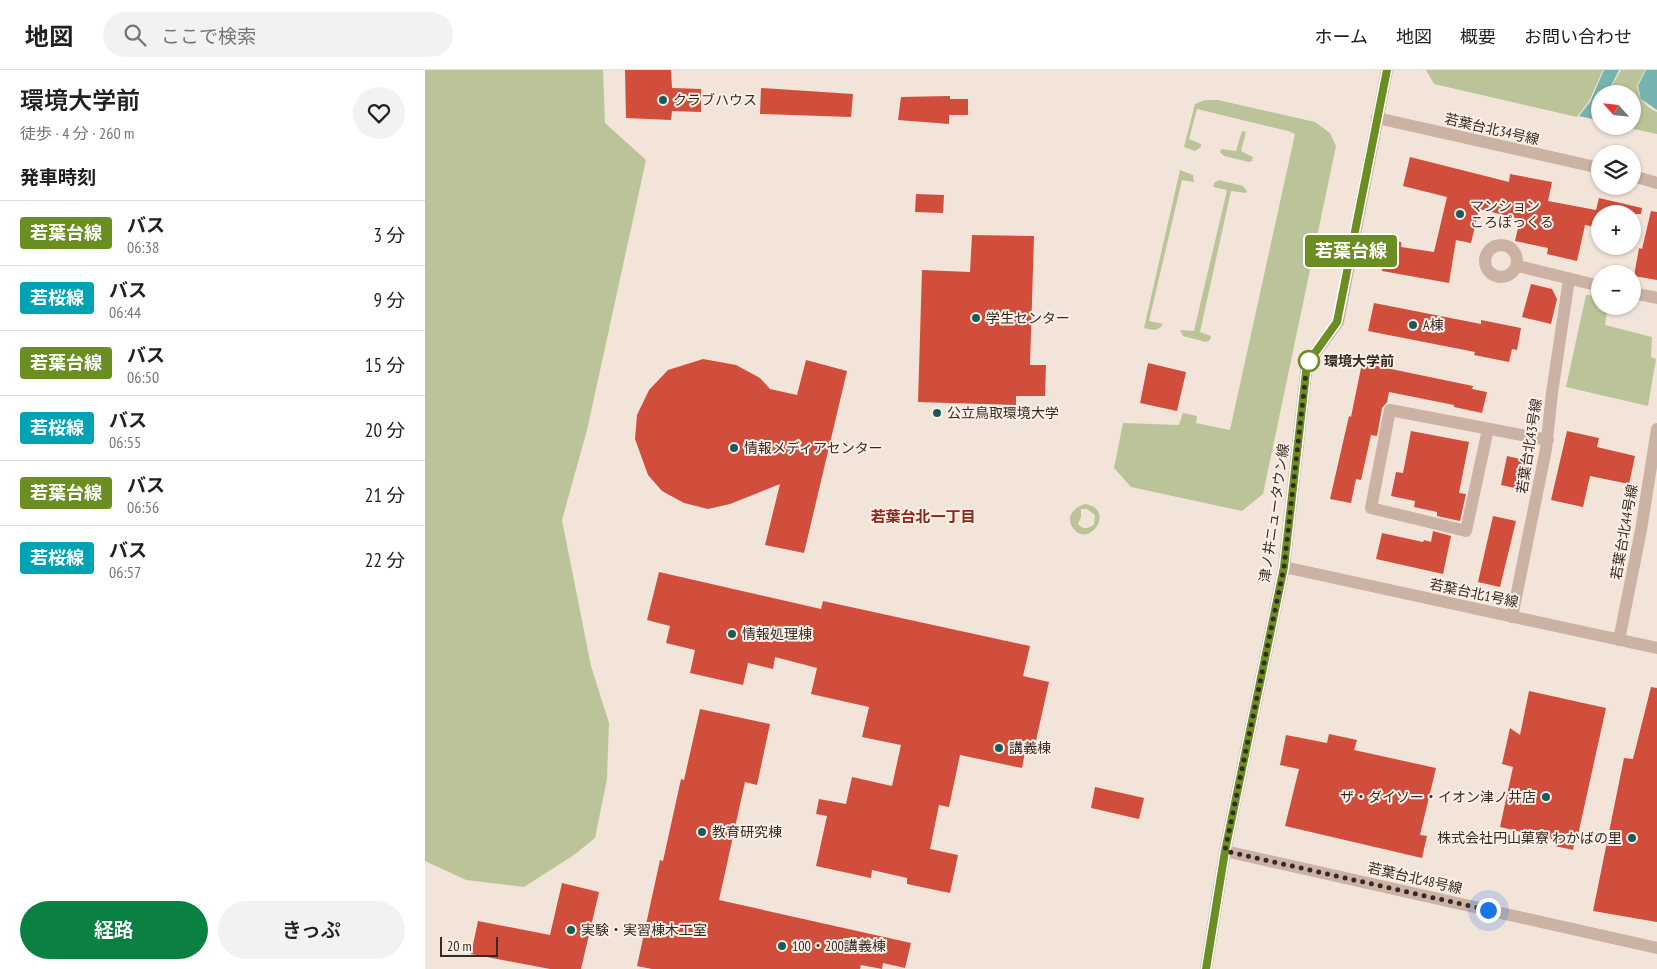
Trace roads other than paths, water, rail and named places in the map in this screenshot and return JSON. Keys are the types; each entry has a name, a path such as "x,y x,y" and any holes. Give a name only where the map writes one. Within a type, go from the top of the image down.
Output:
{"street":[{"name":"津ノ井ニュータウン線","path":"1206,969 1225,851 1284,567 1307,364 1337,322 1387,70"},
{"name":"若葉台北34号線","path":"1377,118 1591,166"},
{"path":"1641,178 1657,182"},
{"path":"1518,266 1591,284"},
{"name":"若葉台北43号線","path":"1512,617 1548,440 1569,279"},
{"path":"1641,295 1657,298"},
{"path":"1488,429 1466,531 1371,508 1390,410 1548,440"},
{"name":"若葉台北44号線","path":"1619,640 1641,530 1657,429"},
{"name":"若葉台北1号線","path":"1284,567 1657,648"},
{"name":"若葉台北48号線","path":"1225,851 1657,948"}],"water":[{"path":"1604,70 1619,70 1612,85 1597,85"},
{"path":"1646,70 1657,70 1657,110 1641,99 1641,85 1638,85"},
{"path":"1591,100 1591,119 1579,116"}],"place":[{"name":"クラブハウス","path":"663,100"},
{"name":"マンション ころぽっくる","path":"1460,214"},
{"name":"学生センター","path":"976,318"},
{"name":"A棟","path":"1413,325"},
{"name":"環境大学前","path":"1309,361"},
{"name":"公立鳥取環境大学","path":"937,413"},
{"name":"情報メディアセンター","path":"734,448"},
{"name":"情報処理棟","path":"732,634"},
{"name":"講義棟","path":"999,748"},
{"name":"ザ・ダイソー・イオン津ノ井店","path":"1546,797"},
{"name":"教育研究棟","path":"702,832"},
{"name":"株式会社円山菓寮 わかばの里","path":"1632,838"},
{"name":"実験・実習棟木工室","path":"571,930"},
{"name":"100・200講義棟","path":"782,946"}],"district":[{"name":"若葉台北一丁目","path":"923,517"}]}
